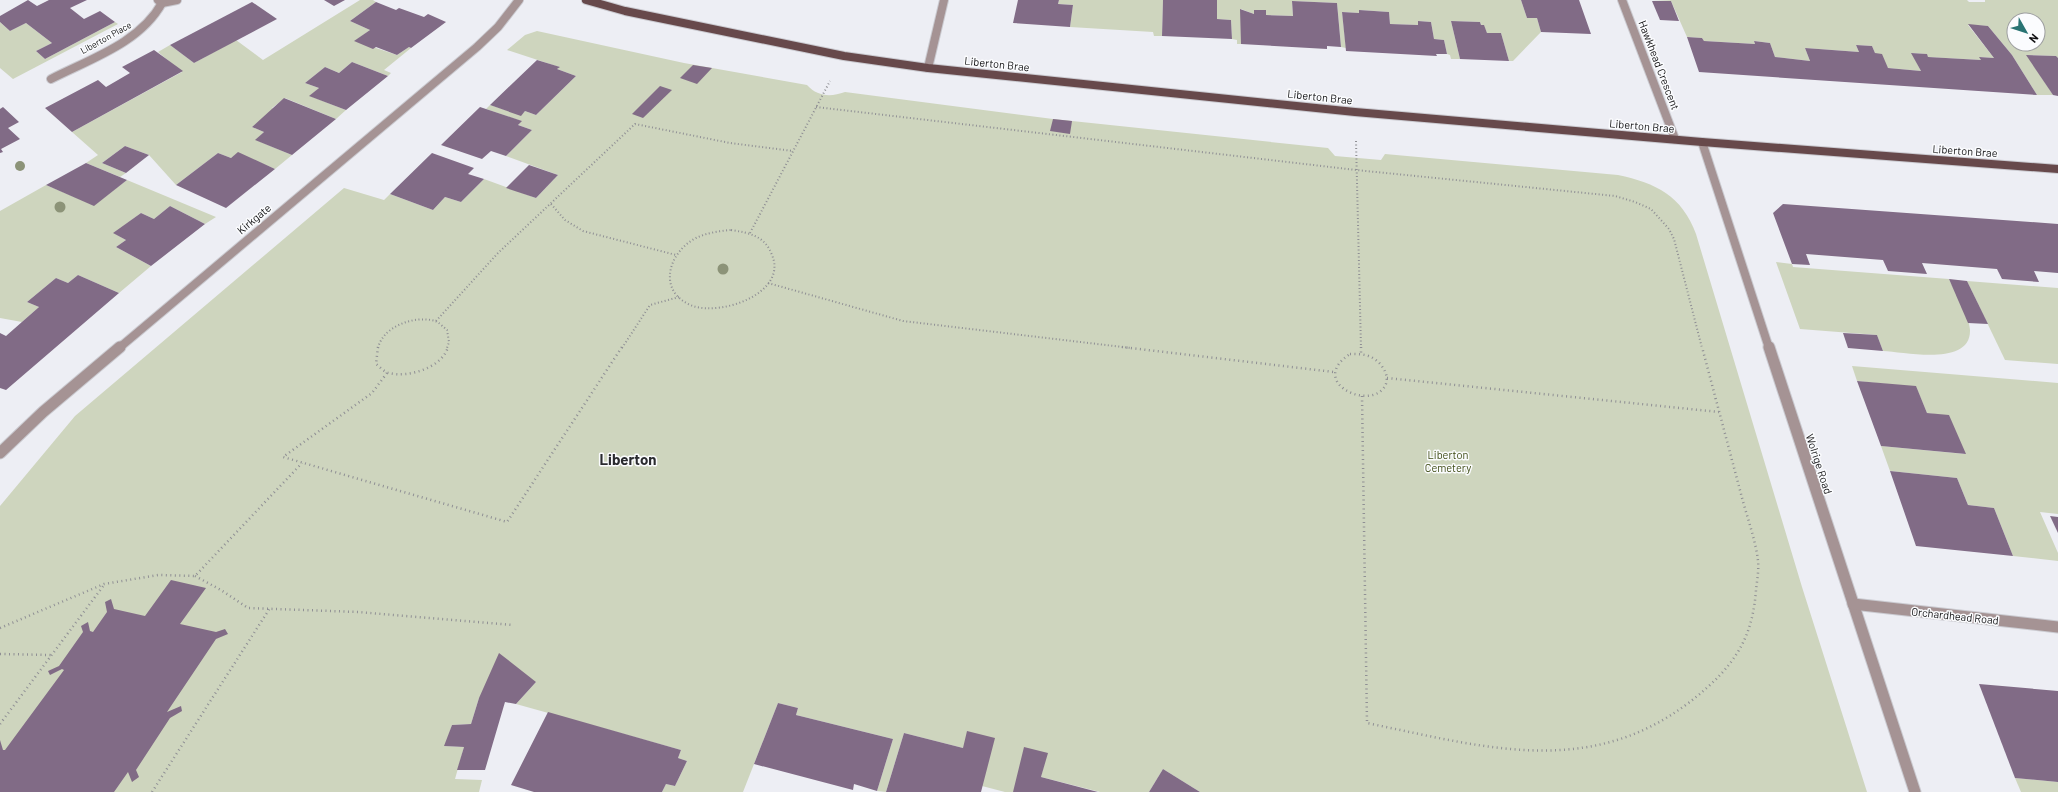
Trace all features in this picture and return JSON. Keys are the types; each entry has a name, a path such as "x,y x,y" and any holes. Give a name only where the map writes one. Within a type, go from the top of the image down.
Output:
{"main road":[{"name":"Liberton Brae","path":"586,0 625,11 844,56 928,68 1355,112 1702,142 2058,169"}],"street":[{"name":"Liberton Place","path":"51,79 128,38 152,20 160,1 177,0"},
{"name":"Kirkgate","path":"0,453 43,412 477,47 498,27 520,0"},
{"path":"928,68 944,0"},
{"name":"Hawkhead Crescent","path":"1622,0 1654,79 1675,139"},
{"name":"Wolrige Road","path":"1702,142 1916,792"},
{"name":"Orchardhead Road","path":"1853,604 2058,627"}],"path":[{"path":"750,233 844,56"},
{"path":"816,107 1356,170 1615,196 1634,200 1655,211 1666,222 1674,239 1758,561 1754,610 1748,633 1738,654 1699,696 1676,714 1643,732 1608,744 1570,751 1514,751 1366,723 1362,396"},
{"path":"1355,112 1361,354"},
{"path":"436,321 498,253 635,124 652,126 737,144 793,151"},
{"path":"551,204 570,226 583,231 676,254"},
{"path":"731,230 750,233 766,241 774,254 775,268 768,283 754,297 735,306 714,309 694,306 679,298 670,285 669,269 676,254 690,241 710,232 731,230"},
{"path":"768,283 903,321 1334,372"},
{"path":"387,373 372,393 316,436 283,457 507,522 650,305 679,298"},
{"path":"419,319 436,321 447,330 449,343 441,358 425,370 405,375 387,373 376,364 375,350 383,336 400,324 419,319"},
{"path":"1350,354 1361,354 1371,357 1385,370 1387,378 1386,386 1380,392 1372,396 1351,394 1342,388 1336,380 1334,372 1336,365 1341,358 1350,354"},
{"path":"1387,378 1719,412"},
{"path":"195,576 302,463"},
{"path":"0,628 104,584 158,575 195,576 221,590 248,608 358,612 513,626"},
{"path":"0,724 104,584"},
{"path":"152,792 270,608"},
{"path":"0,654 51,656"}],"green space":[{"path":"360,0 373,0 376,2 350,21 370,30 355,41 397,55 409,47 411,48 384,70 391,73 388,76 352,62 339,73 325,67 305,83 319,88 310,96 346,110 336,119 285,98 272,108 274,110 252,127 264,132 256,140 292,155 275,169 238,153 231,158 218,153 176,185 149,155 125,146 102,163 126,173 120,177 86,163 98,155 72,132 182,72 158,52 170,45 194,63 236,40 263,60"},
{"path":"1059,0 1163,0 1162,36 1154,36 1153,32 1070,27 1073,5 1058,4"},
{"path":"1217,0 1521,0 1527,18 1537,18 1541,32 1513,61 1509,61 1501,33 1487,33 1484,26 1481,25 1480,22 1451,21 1460,59 1451,59 1450,55 1447,54 1444,40 1434,39 1431,22 1418,21 1418,25 1390,24 1389,12 1359,10 1359,13 1342,12 1346,48 1341,47 1337,3 1292,1 1293,16 1266,15 1266,10 1254,10 1254,14 1241,9 1241,44 1237,44 1237,40 1232,39 1231,20 1217,19"},
{"path":"1652,0 1967,0 1969,2 1985,2 1985,0 2058,0 2058,58 2056,56 2027,55 2053,95 2037,95 2010,52 2046,52 2046,12 2006,12 2006,48 1988,26 1968,25 1994,58 1980,57 1981,60 1928,57 1926,54 1912,53 1921,71 1888,68 1875,53 1872,46 1856,45 1859,52 1805,48 1810,61 1775,57 1770,43 1754,41 1755,44 1704,41 1702,38 1687,37 1671,1"},
{"path":"0,22 10,31 26,23 52,43 36,51 45,59 115,22 118,24 13,79 0,68"},
{"name":"Liberton Cemetery","path":"537,31 684,63 807,85 816,92 825,95 835,95 845,92 1053,119 1328,148 1335,156 1381,160 1385,154 1618,175 1632,178 1656,187 1666,193 1683,210 1696,234 1802,587 1867,792 1200,792 1163,769 1149,792 1100,792 1041,777 1047,753 1013,792 1005,792 982,786 963,748 904,733 886,792 877,791 893,739 796,715 798,708 778,703 743,792 662,792 666,784 675,786 687,761 678,758 681,750 516,704 536,682 479,698 471,724 452,725 445,746 464,747 455,779 482,780 479,792 0,792 0,506 75,416 344,188 384,200 390,194 433,210 445,197 461,202 484,179 536,198 558,175 506,156 532,130 518,125 521,121 486,109 490,105 521,115 525,111 536,115 576,76 557,69 559,67 507,50 525,35"},
{"path":"127,180 216,217 205,224 170,206 154,219 141,213 114,233 126,240 116,247 151,266 119,293 78,275 68,283 56,278 27,302 39,307 22,322 0,318 0,211 46,185 94,205"},
{"path":"1776,262 1792,264 1793,267 1949,279 1962,304 1969,324 1970,330 1967,342 1960,349 1949,353 1920,355 1883,351 1877,335 1800,329"},
{"path":"1967,281 2058,288 2058,364 2005,360"},
{"path":"1852,366 2058,383 2058,514 2040,512 2058,553 2058,561 2013,556 1994,508 1968,505 1957,478 1890,471 1881,446 1965,454 1949,416 1927,413 1916,387 1857,381"},
{"path":"2015,778 2058,782 2058,792 2021,792"}],"building":[{"path":"28,0 37,6 49,0 87,0 70,8 84,19 100,11 115,22 45,59 36,51 52,43 26,23 10,31 0,22 0,16"},
{"path":"324,0 345,0 334,6"},
{"path":"1018,0 1059,0 1058,4 1073,5 1070,27 1013,23"},
{"path":"1163,0 1217,0 1217,19 1231,20 1232,39 1162,36"},
{"path":"1521,0 1579,0 1591,34 1541,32 1537,18 1527,18"},
{"path":"1292,1 1337,3 1341,47 1327,46 1327,49 1241,44 1240,9 1254,14 1254,10 1266,10 1266,15 1293,16"},
{"path":"1652,1 1671,1 1679,21 1660,20"},
{"path":"252,2 277,19 194,63 170,45"},
{"path":"376,2 396,10 399,8 424,17 428,14 446,22 411,48 409,47 397,55 376,47 373,49 354,41 370,30 350,21"},
{"path":"1359,10 1389,12 1390,24 1418,25 1418,21 1431,22 1434,39 1444,40 1447,54 1436,54 1437,56 1346,51 1342,12 1359,13"},
{"path":"1451,21 1480,22 1481,25 1484,25 1487,33 1501,33 1509,61 1460,59"},
{"path":"1968,24 1988,26 2006,48 2006,52 2010,52 2012,55 2037,95 1699,72 1687,37 1702,38 1704,41 1755,44 1754,41 1770,43 1775,57 1810,61 1805,48 1859,52 1856,45 1872,46 1875,53 1882,54 1888,68 1921,71 1911,53 1927,54 1928,57 1981,60 1979,57 1994,58"},
{"path":"154,50 183,71 72,132 45,108 98,80 106,87 130,73 122,67"},
{"path":"2026,55 2056,56 2058,58 2058,96 2053,95"},
{"path":"537,60 560,67 557,69 576,76 536,115 525,111 521,116 490,105"},
{"path":"352,62 388,76 346,110 309,96 319,88 305,83 325,67 339,73"},
{"path":"693,65 712,68 697,84 680,78"},
{"path":"660,86 672,90 643,118 632,114"},
{"path":"284,98 336,119 292,155 255,140 264,132 252,127"},
{"path":"3,107 19,122 8,128 20,139 1,149 3,152 0,153 0,109"},
{"path":"480,107 522,121 518,125 532,130 506,156 491,151 482,159 441,145"},
{"path":"1053,119 1072,121 1070,134 1050,131"},
{"path":"125,146 149,155 126,173 102,163"},
{"path":"238,152 275,169 226,208 176,185 218,153 231,158"},
{"path":"432,153 474,168 468,174 484,179 461,202 445,197 433,210 390,194"},
{"path":"86,163 127,180 94,206 46,185"},
{"path":"529,165 558,175 536,198 506,188"},
{"path":"1783,204 2058,224 2058,273 2034,271 2039,282 2002,279 1997,269 1922,263 1927,274 1888,271 1883,260 1806,254 1810,265 1792,264 1773,213"},
{"path":"170,206 205,224 151,266 116,247 126,240 113,233 141,213 154,219"},
{"path":"78,275 119,293 6,390 0,388 0,333 6,336 39,307 27,302 56,278 68,283"},
{"path":"1949,279 1967,281 1988,324 1968,323"},
{"path":"1843,333 1877,335 1883,351 1848,348"},
{"path":"1857,381 1916,386 1927,413 1949,415 1966,454 1881,446"},
{"path":"1890,471 1957,478 1968,505 1994,508 2013,556 1916,546"},
{"path":"2050,516 2058,517 2058,533"},
{"path":"171,580 206,588 180,624 216,632 225,629 228,634 216,639 167,712 181,706 182,711 170,718 136,770 139,777 132,782 128,772 114,792 0,792 0,740 3,750 5,750 64,670 62,669 50,675 48,671 59,666 83,632 81,626 88,622 90,631 93,632 107,612 105,602 111,599 114,609 145,616"},
{"path":"499,653 536,682 516,704 505,702 485,770 457,770 464,747 444,746 452,725 471,724 479,698"},
{"path":"1979,684 2058,691 2058,782 2015,778"},
{"path":"778,703 798,708 796,715 893,739 877,791 854,784 853,790 754,764"},
{"path":"548,712 681,750 678,758 687,761 675,786 666,784 662,792 534,792 511,785"},
{"path":"967,731 995,738 981,792 886,792 904,733 963,748"},
{"path":"1024,747 1048,753 1041,777 1098,792 1013,792"},
{"path":"1163,769 1200,792 1149,792"}],"district":[{"name":"Liberton","path":"628,460"}]}
